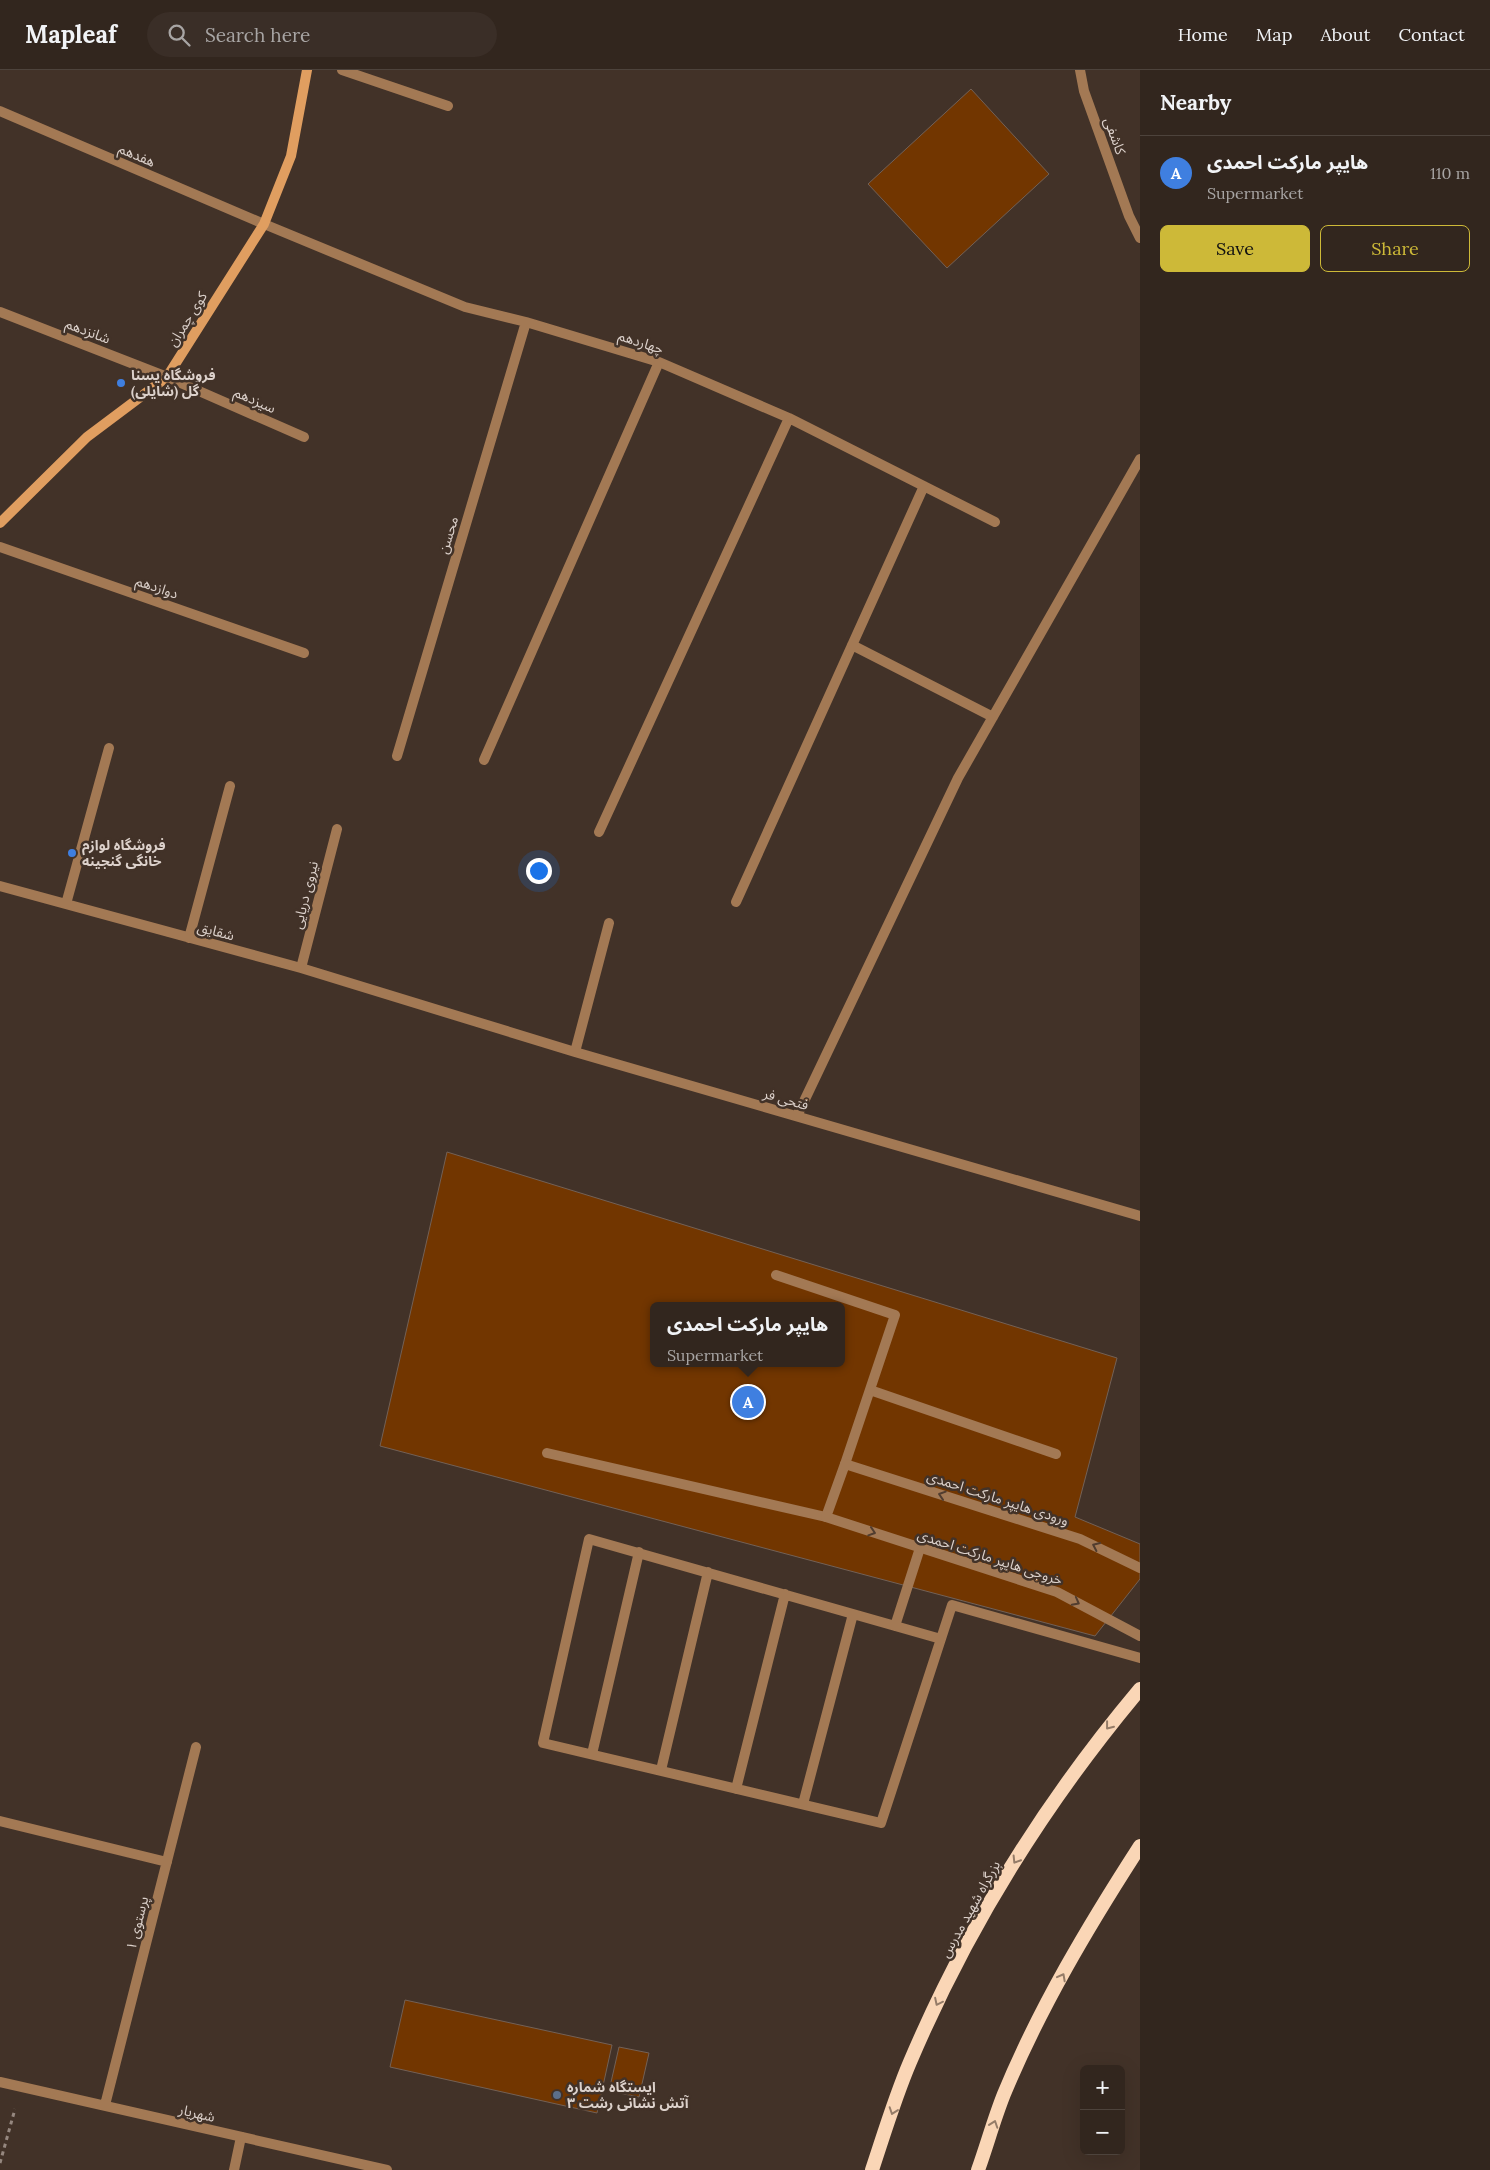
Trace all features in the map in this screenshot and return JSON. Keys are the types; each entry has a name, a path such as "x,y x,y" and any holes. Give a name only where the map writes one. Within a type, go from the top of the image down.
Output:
{"highway":[{"name":"بزرگراه شهید مدرس","path":"872,2170 909,2064 945,1988 985,1913 1028,1840 1060,1793 1105,1732 1140,1689"},
{"path":"978,2170 1004,2095 1040,2018 1094,1918 1140,1846"}],"main road":[{"name":"کوی چمران","path":"0,523 87,437 167,377 264,224 291,156 308,70"}],"street":[{"path":"342,70 448,106"},
{"name":"کاشفی","path":"1080,70 1087,100 1129,216 1140,238"},
{"name":"هفدهم","path":"0,111 264,224"},
{"name":"چهاردهم","path":"264,224 465,307 526,322 659,362 790,418 995,522"},
{"name":"شانزدهم","path":"0,312 167,377"},
{"name":"محسن","path":"396,756 526,322"},
{"path":"484,760 659,362"},
{"name":"سیزدهم","path":"167,377 304,437"},
{"path":"599,832 790,418"},
{"path":"797,1116 958,778 1140,459"},
{"path":"736,902 924,486"},
{"name":"دوازدهم","path":"0,547 304,653"},
{"path":"852,645 992,717"},
{"path":"66,904 109,748"},
{"path":"189,938 230,786"},
{"name":"نیروی دریایی","path":"301,968 337,829"},
{"name":"شقایق","path":"0,886 301,968 425,1006"},
{"path":"575,1052 609,923"},
{"name":"فتحی فر","path":"425,1006 575,1052 1140,1216"},
{"path":"776,1275 896,1315 826,1518"},
{"path":"870,1390 1056,1454"},
{"name":"خروجی هایپر مارکت احمدی","path":"548,1453 826,1518 1057,1592 1140,1636"},
{"name":"ورودی هایپر مارکت احمدی","path":"845,1464 1080,1539 1140,1568"},
{"path":"941,1639 589,1538 543,1742 881,1823 941,1639 952,1605 1140,1658"},
{"path":"895,1626 920,1548"},
{"path":"592,1754 639,1552"},
{"path":"661,1770 708,1572"},
{"path":"736,1788 785,1594"},
{"path":"803,1804 853,1614"},
{"name":"پرستوی ۱","path":"105,2105 196,1747"},
{"path":"0,1821 167,1862"},
{"name":"شهریار","path":"0,2082 241,2137 354,2167 388,2170"},
{"path":"234,2170 241,2137"}],"path":[{"path":"0,2163 21,2086"}],"building":[{"path":"971,89 1049,174 947,268 868,184"},
{"path":"447,1152 1117,1358 1075,1517 1140,1544 1140,1579 1095,1636 380,1446"},
{"path":"405,2000 612,2045 597,2113 390,2067"},
{"path":"619,2047 649,2053 639,2097 609,2091"}],"place":[{"name":"فروشگاه یسنا گل (شایلی)","path":"121,383"},
{"name":"فروشگاه لوازم خانگی گنجینه","path":"72,853"},
{"name":"هایپر مارکت احمدی","path":"748,1402"},
{"name":"ایستگاه شماره ۳ آتش نشانی رشت","path":"557,2095"}]}
